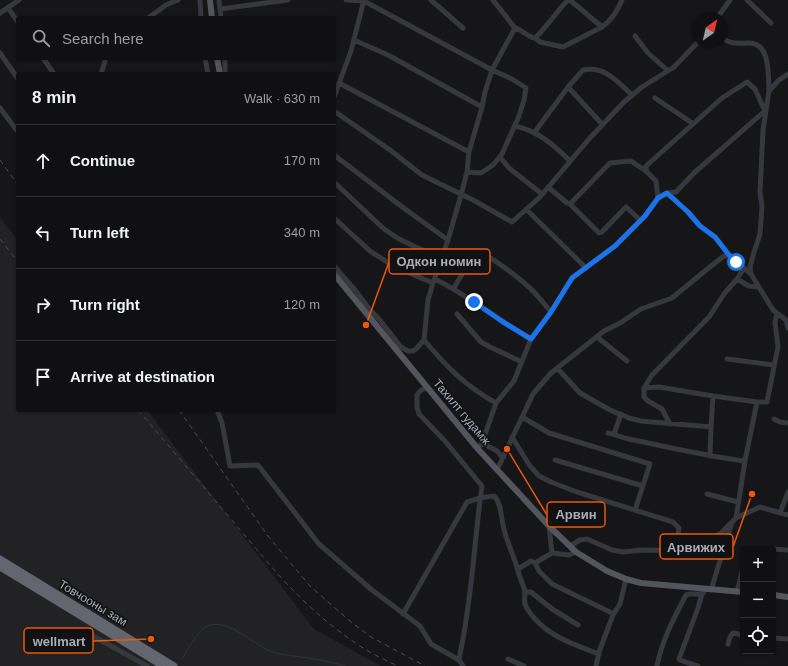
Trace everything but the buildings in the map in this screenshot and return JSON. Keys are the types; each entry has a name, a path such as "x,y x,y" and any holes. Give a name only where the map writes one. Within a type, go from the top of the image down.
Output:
{"highway":[{"name":"Товчооны зам","path":"0,560 174,666"},
{"name":"Товчооны зам","path":"0,567 151,662 163,666"}],"main road":[{"path":"210,0 212,16"},
{"path":"217,60 220,72"},
{"name":"Тахилт гудамж","path":"336,276 395,344 427,388 478,449 549,526 576,552 607,571 626,579 641,583 706,591 740,592"},
{"path":"776,594 788,596"}],"street":[{"path":"0,13 19,0"},
{"path":"151,16 166,5 178,0"},
{"path":"200,0 201,16"},
{"path":"219,0 221,16"},
{"path":"220,9 288,0"},
{"path":"346,0 364,1 420,33 512,79 526,88 524,100 515,126 500,157 493,165 481,173 467,172"},
{"path":"431,0 463,28"},
{"path":"493,0 515,28 521,29 530,37 535,38 540,42 563,48 602,28 609,22 622,0"},
{"path":"535,38 544,30 549,22 569,0 602,28"},
{"path":"721,12 730,0"},
{"path":"747,0 772,22"},
{"path":"336,91 354,40 364,1"},
{"path":"8,8 16,19"},
{"path":"395,344 408,351 413,351 424,340 428,300 461,195 467,172 469,152 485,92 492,70 515,28"},
{"path":"635,36 648,53 667,70"},
{"path":"354,40 388,55 482,107"},
{"path":"728,42 756,44 764,51 768,65 769,90 763,130 760,192 762,206 760,234 750,267 751,274"},
{"path":"336,112 390,150 422,175 512,222 527,210 602,124 632,95 667,70 674,67 692,48"},
{"path":"0,53 16,76"},
{"path":"44,60 53,72"},
{"path":"102,72 105,60"},
{"path":"205,60 208,72"},
{"path":"225,60 225,72"},
{"path":"534,133 568,87 583,70 599,70 608,74 632,95"},
{"path":"769,90 779,80 788,74"},
{"path":"646,170 646,166 692,123 722,98 746,82 755,89 763,107 766,110"},
{"path":"339,83 469,152"},
{"path":"568,87 602,124"},
{"path":"655,98 692,123"},
{"path":"0,108 16,129"},
{"path":"478,449 482,443 496,403 514,382 531,339 551,312 572,278 610,250 645,216 658,198 667,193 676,192 694,173 766,110"},
{"path":"515,126 526,128 545,139 570,161"},
{"path":"336,157 448,240"},
{"path":"500,157 508,168 542,194"},
{"path":"570,204 610,163 631,161 646,170 656,181 658,198"},
{"path":"336,184 384,229 399,239 441,259"},
{"path":"548,187 570,204 598,233 602,232 626,206 640,220"},
{"path":"667,193 688,212 700,226 715,237 729,255 751,274 773,310 786,320 788,328"},
{"path":"527,210 585,267"},
{"path":"336,220 370,251 395,267 454,288 503,322 531,339"},
{"path":"454,288 475,252 478,252 492,259 532,290 551,312"},
{"path":"497,470 533,394 551,373 604,331 620,323 641,309 672,298 710,266 724,256 729,255"},
{"path":"336,268 355,290 367,311"},
{"path":"670,424 662,409 644,397 644,388 652,375 709,317 744,268"},
{"path":"737,279 749,286 759,287"},
{"path":"457,314 475,336 482,342 522,362"},
{"path":"644,388 659,387 713,396 767,402 778,347 775,322 777,314"},
{"path":"597,337 627,361"},
{"path":"424,340 448,368 461,380 478,393 496,403"},
{"path":"728,359 774,365"},
{"path":"557,368 580,393 621,414 641,421 711,427"},
{"path":"427,388 421,390 417,395 417,407 419,414 444,440 482,486 468,611 459,660"},
{"path":"710,456 713,396"},
{"path":"698,666 679,659 734,520 757,402"},
{"path":"218,412 222,423 230,466 258,465 319,544 372,590 420,626 431,644 459,660 463,666"},
{"path":"621,414 611,433 627,439 710,456 745,461"},
{"path":"522,417 549,433 650,464 636,510"},
{"path":"774,420 788,423"},
{"path":"512,437 530,466 539,476 577,492 673,522 679,528 677,541 681,551"},
{"path":"482,443 497,451 502,458"},
{"path":"554,460 643,486"},
{"path":"780,513 788,492"},
{"path":"706,494 738,502"},
{"path":"403,614 467,502 494,496 501,513 506,538 518,569 525,592 525,603 529,611 551,634 599,654"},
{"path":"570,546 580,540 587,539 612,550 623,552 641,550 692,551 721,533 734,520 760,508 788,515"},
{"path":"549,526 552,553"},
{"path":"776,549 788,550"},
{"path":"535,564 552,553 569,555 576,552"},
{"path":"518,569 531,561 552,584 611,612 613,615"},
{"path":"596,666 613,615 620,604 626,579"},
{"path":"657,666 667,632 686,595 706,591"},
{"path":"525,592 532,592 552,609 578,625"},
{"path":"728,644 730,637 733,634 740,635"},
{"path":"93,636 147,666"},
{"path":"776,638 788,639"},
{"path":"508,659 524,666"}],"shaded area":[{"path":"0,217 16,238 16,412 149,412 314,629 381,666 0,666"}],"waterway":[{"path":"181,660 201,630 210,625 217,624 240,633 272,652 346,666"}],"railway":[{"path":"0,160 16,182"},
{"path":"0,239 16,259"},
{"path":"140,412 276,572 315,612 348,638 369,652 398,666"},
{"path":"180,412 268,536 310,586 351,622 371,637 425,666"}],"place":[{"name":"Одкон номин","path":"366,325"},
{"name":"Арвин","path":"507,449"},
{"name":"Арвижих","path":"752,494"},
{"name":"wellmart","path":"151,639"}],"route":[{"path":"474,302 514,330 531,339 551,312 572,278 615,246 645,216 658,198 667,193 688,212 700,226 715,237 736,262"}]}
